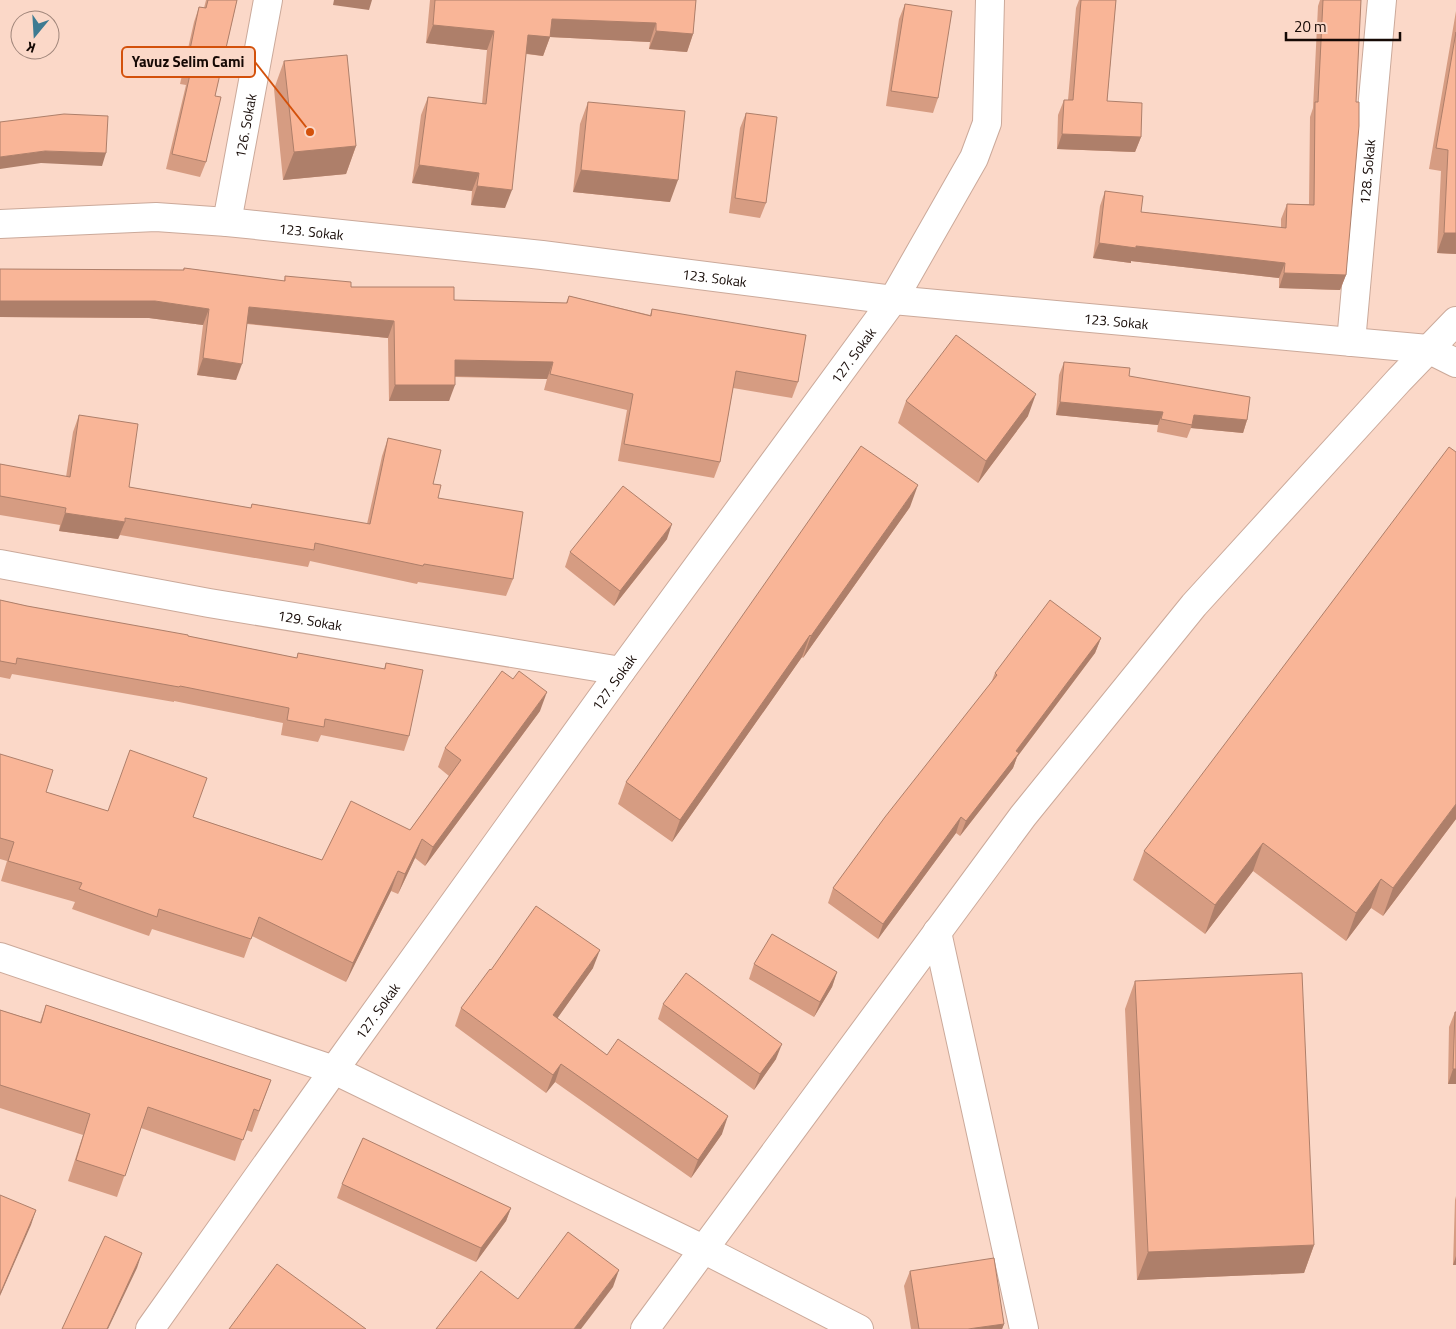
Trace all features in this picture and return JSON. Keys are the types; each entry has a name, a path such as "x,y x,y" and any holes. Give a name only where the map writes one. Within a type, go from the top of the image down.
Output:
{"street":[{"name":"126. Sokak","path":"227,222 268,0"},
{"name":"127. Sokak","path":"150,1329 621,671 893,300 974,158 987,123 990,0"},
{"name":"128. Sokak","path":"1351,342 1382,0"},
{"name":"123. Sokak","path":"0,224 156,217 227,222 542,255 893,300 1428,349"},
{"path":"645,1329 1023,816 1194,605 1399,380 1456,321"},
{"path":"1428,349 1456,363"},
{"name":"129. Sokak","path":"0,564 209,602 621,671"},
{"path":"937,932 1024,1329"},
{"path":"0,957 334,1070 703,1249 859,1329"}],"building":[{"path":"208,0 237,0 215,96 221,97 206,162 172,154 191,70 186,68 199,7 206,8"},
{"path":"435,0 696,0 693,34 656,31 656,23 552,19 550,37 528,35 512,190 477,186 479,173 419,165 428,97 486,104 494,31 433,25"},
{"path":"1081,0 1116,0 1107,101 1142,103 1141,137 1062,134 1064,100 1073,100"},
{"path":"1323,0 1361,0 1356,102 1359,102 1359,126 1346,275 1284,273 1285,263 1099,243 1105,191 1143,196 1141,212 1286,228 1287,204 1314,205 1315,102 1318,102"},
{"path":"905,4 952,11 938,98 891,91"},
{"path":"1456,32 1456,233 1444,233 1448,150 1436,148"},
{"path":"347,55 356,146 294,152 284,61"},
{"path":"588,102 685,111 678,180 581,170"},
{"path":"746,113 777,117 766,203 735,198"},
{"path":"64,114 108,116 106,153 45,151 0,157 0,122"},
{"path":"184,268 285,281 285,276 351,282 351,287 454,287 454,300 567,303 569,296 651,316 652,309 806,335 798,382 736,371 720,462 624,444 633,394 550,374 553,362 455,360 455,385 395,385 394,321 249,307 242,364 203,358 209,309 155,301 0,301 0,269 184,270"},
{"path":"956,335 1036,394 986,461 906,401"},
{"path":"1064,362 1130,368 1129,376 1250,397 1247,420 1194,415 1192,425 1161,419 1163,412 1060,402"},
{"path":"79,415 138,424 129,487 251,508 252,504 370,524 388,438 441,450 433,484 441,485 438,498 523,512 513,579 424,564 423,566 315,543 314,550 125,518 125,522 65,513 66,508 0,496 0,464 70,477"},
{"path":"861,446 918,485 680,820 626,782"},
{"path":"1449,447 1456,452 1456,804 1393,888 1381,879 1356,913 1263,843 1215,905 1144,851"},
{"path":"623,486 672,524 620,591 570,552"},
{"path":"0,600 188,635 297,658 298,653 385,669 386,663 423,670 409,736 325,719 324,727 287,720 289,708 180,686 17,658 16,664 0,661"},
{"path":"1050,600 1101,638 1016,751 1019,753 966,821 961,817 883,924 833,888 885,817 997,675 995,673"},
{"path":"502,671 513,679 519,671 547,692 433,847 422,839 405,874 398,871 353,963 259,917 251,939 159,909 157,917 79,889 82,883 8,861 14,842 0,838 0,754 53,770 46,792 108,811 130,750 207,778 193,817 322,860 351,801 410,830 461,760 445,748"},
{"path":"536,906 600,950 553,1015 607,1055 618,1039 728,1116 698,1160 561,1064 553,1075 461,1008 491,970"},
{"path":"772,934 837,972 820,1002 754,964"},
{"path":"686,973 782,1044 760,1074 663,1004"},
{"path":"1302,973 1314,1245 1148,1252 1135,981"},
{"path":"46,1005 271,1080 259,1111 254,1109 243,1140 148,1107 125,1176 76,1160 90,1114 0,1085 0,1010 41,1023"},
{"path":"1455,1012 1456,1069 1453,1069"},
{"path":"363,1138 511,1208 481,1248 342,1184"},
{"path":"0,1195 36,1210 0,1294"},
{"path":"568,1232 619,1270 574,1329 436,1329 481,1271 518,1299"},
{"path":"105,1236 142,1253 107,1329 62,1329"},
{"path":"994,1258 1004,1324 968,1329 919,1329 910,1271"},
{"path":"277,1264 366,1329 229,1329"}],"place":[{"name":"Yavuz Selim Cami","path":"310,132"}]}
